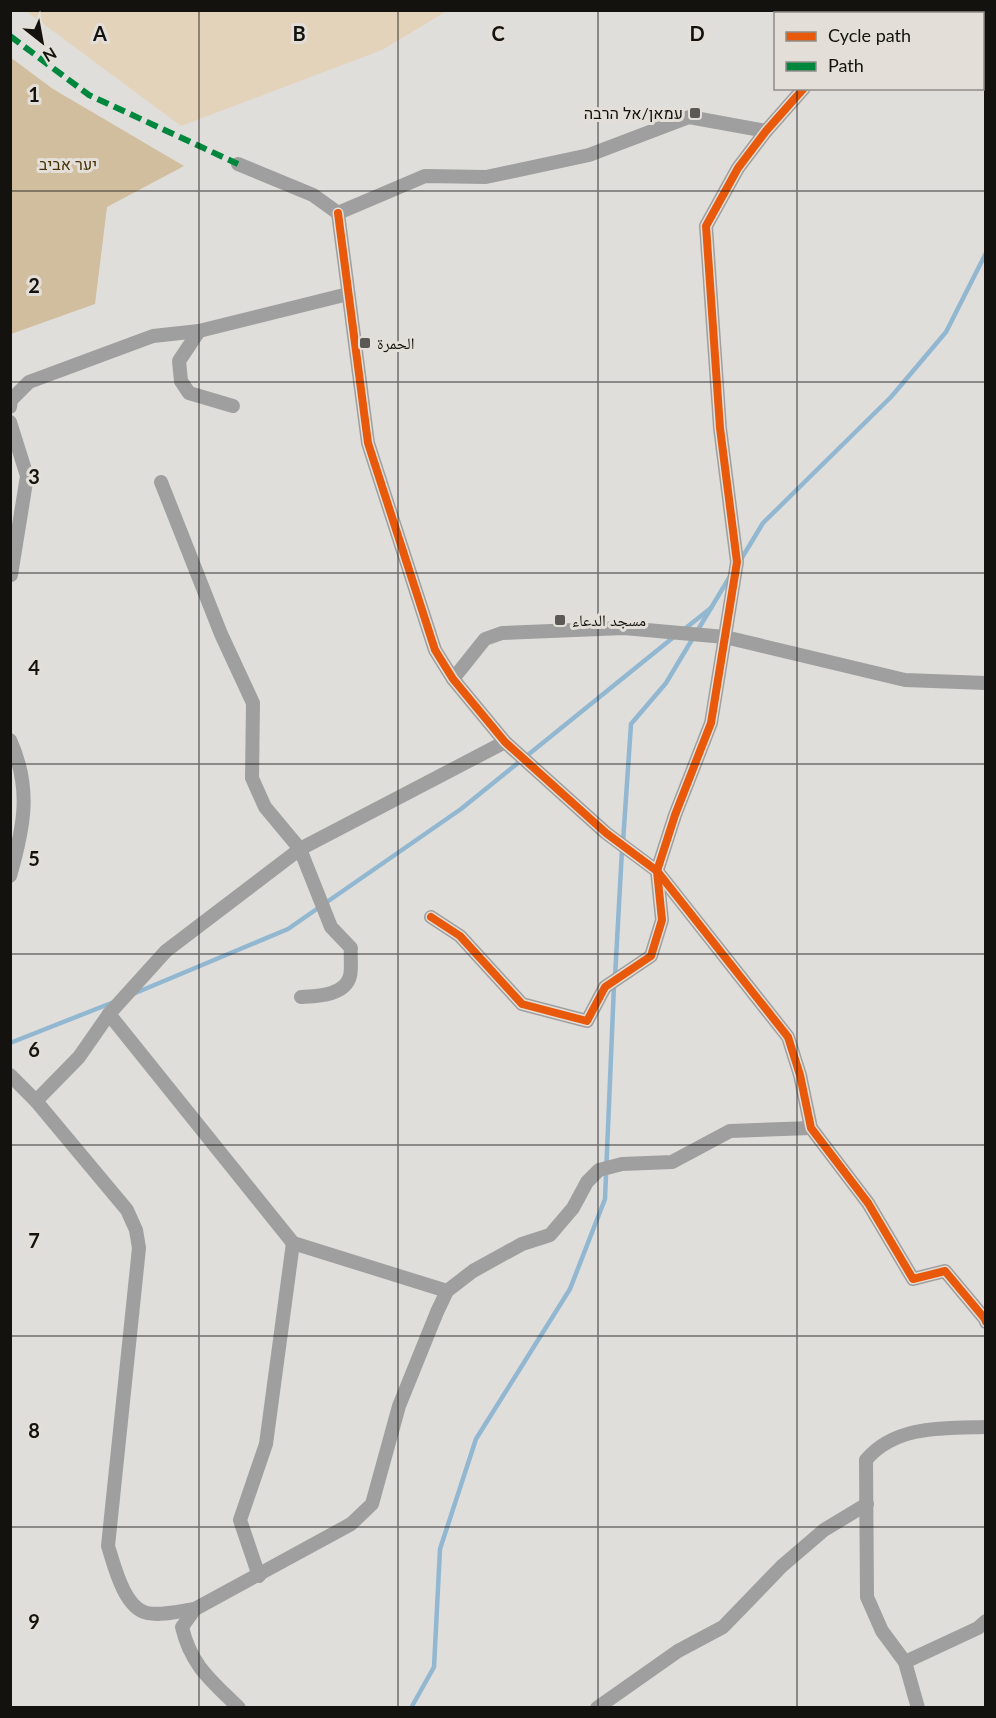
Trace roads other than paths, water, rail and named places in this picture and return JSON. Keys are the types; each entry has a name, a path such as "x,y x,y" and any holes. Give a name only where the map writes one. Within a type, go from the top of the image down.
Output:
{"street":[{"path":"432,917 460,936 522,1004 587,1021 605,987 651,956 662,920 657,871 675,815 711,723 737,562 720,428 706,226 738,168 766,131 802,90"},
{"path":"338,213 425,176 486,177 589,155 689,117 766,131"},
{"path":"238,164 313,195 338,213 368,443 435,650 453,679 504,742 606,833 657,871 788,1037 800,1075 811,1128 868,1203 913,1279 945,1271 985,1320"},
{"path":"10,407 11,400 28,382 153,336 199,331 348,294"},
{"path":"199,331 179,361 181,381 189,393 233,406"},
{"path":"10,422 27,476 11,575"},
{"path":"161,482 221,634 253,703 252,778 265,807 300,849 331,927 351,948 350,978 340,989 327,995 301,997"},
{"path":"453,679 485,639 502,633 624,628 725,637 905,680 986,684"},
{"path":"10,740 22,773 25,801 21,837 10,876"},
{"path":"36,1101 79,1058 109,1014 166,951 300,849 504,742"},
{"path":"109,1014 293,1243 447,1291"},
{"path":"10,1075 36,1101 127,1210 136,1230 139,1248 108,1546 121,1584 132,1604 146,1613 195,1609 351,1524 372,1504 399,1406 447,1291 473,1271 522,1244 550,1235 573,1209 587,1182 599,1170 622,1164 672,1162 730,1131 811,1128"},
{"path":"259,1576 240,1520 266,1444 293,1243"},
{"path":"918,1707 905,1662 882,1631 867,1597 866,1460 875,1449 910,1431 986,1427"},
{"path":"597,1707 609,1701 678,1651 723,1627 782,1566 824,1530 867,1504"},
{"path":"195,1609 182,1628 187,1648 202,1671 238,1707"},
{"path":"905,1662 978,1628 986,1621"}],"waterway":[{"path":"740,561 763,523 891,397 946,332 986,253"},
{"path":"623,842 631,724 666,683 729,578"},
{"path":"682,631 711,608"},
{"path":"133,994 288,929 461,809 675,636"},
{"path":"615,977 622,850"},
{"path":"411,1708 434,1667 440,1549 476,1439 570,1289 605,1199 614,985"},
{"path":"10,1043 114,1002"}],"place":[{"name":"עמאן/אל הרבה","path":"695,113"},
{"name":"الحمرة","path":"365,343"},
{"name":"مسجد الدعاء","path":"560,620"}],"park label":[{"name":"יער אביב","path":"68,164"}]}
